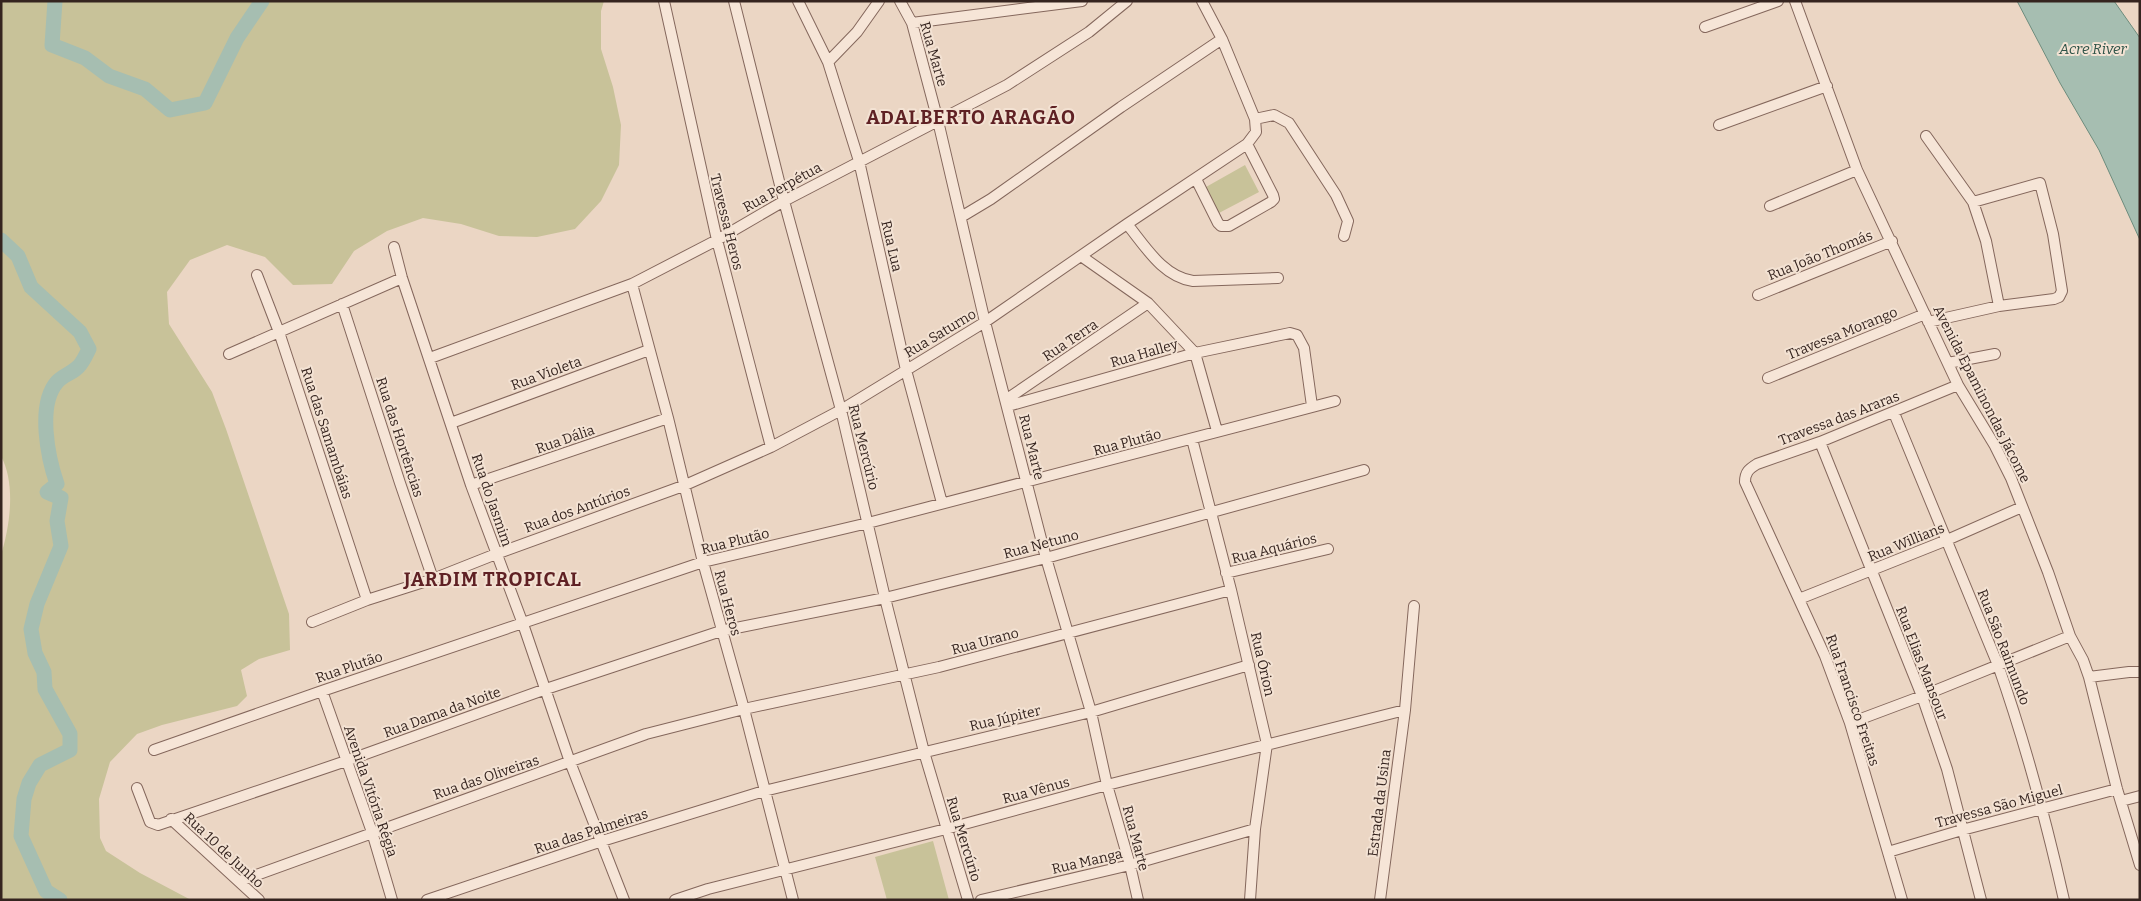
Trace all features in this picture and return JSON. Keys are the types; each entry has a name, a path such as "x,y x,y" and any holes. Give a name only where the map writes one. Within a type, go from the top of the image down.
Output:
{"street":[{"name":"Travessa Heros","path":"664,1 717,240 771,447"},
{"name":"Rua Mercúrio","path":"734,1 784,201 841,410 885,598 924,752 968,900"},
{"name":"Rua Lua","path":"798,1 828,62 859,161 906,370 942,503"},
{"path":"828,62 857,32 879,1"},
{"name":"Rua Marte","path":"900,1 912,23 938,121 985,322 1046,558 1091,712 1107,785 1138,900"},
{"path":"912,23 1082,1"},
{"name":"Rua Perpétua","path":"430,358 632,284 717,240 784,201 859,161 1007,85 1089,32 1127,1"},
{"path":"1202,1 1222,39 1255,119 1274,115 1289,123 1348,217 1348,225 1344,236"},
{"path":"1705,26 1778,1"},
{"name":"Avenida Epaminondas Jácome","path":"1795,1 1857,170 1958,385 1995,446 2011,478 2070,636 2089,677 2117,790 2140,865"},
{"path":"961,217 991,199 1222,39"},
{"path":"1719,125 1827,86"},
{"name":"Rua Saturno","path":"683,486 771,447 841,410 985,322 1247,144 1256,132 1255,119"},
{"path":"1926,136 1973,202 1986,241 1999,306"},
{"path":"1196,179 1221,226 1229,226 1271,202 1274,197 1247,144"},
{"path":"1770,206 1857,170"},
{"name":"Travessa Morango","path":"1768,378 1927,318 2059,297 2062,290 2054,234 2040,183 1973,202"},
{"path":"1127,224 1163,268 1184,280 1278,278"},
{"name":"Rua João Thomás","path":"1758,295 1892,241"},
{"name":"Rua do Jasmim","path":"394,248 402,278 471,485 523,624 570,762 624,900"},
{"path":"1081,256 1148,303 1195,353 1217,431"},
{"name":"Rua das Samambáias","path":"256,275 280,332 367,600"},
{"path":"229,354 402,278"},
{"name":"Rua Heros","path":"632,284 668,418 683,486 793,900"},
{"name":"Rua Terra","path":"1007,402 1148,303"},
{"name":"Rua das Hortências","path":"342,304 433,579"},
{"name":"Rua Halley","path":"1007,402 1195,353 1290,333 1297,335 1304,348 1312,406"},
{"name":"Rua Violeta","path":"451,423 649,350"},
{"path":"1948,362 1995,354"},
{"name":"Travessa das Araras","path":"1749,488 1745,482 1745,476 1748,470 1757,464 1894,413 1958,385"},
{"name":"Rua Plutão","path":"154,750 703,562 868,524 1335,401"},
{"name":"Rua São Raimundo","path":"1894,413 1998,665 2043,808 2064,900"},
{"name":"Rua Dália","path":"471,485 668,418"},
{"name":"Rua Órion","path":"1192,439 1231,590 1267,744 1256,829 1250,900"},
{"name":"Rua Elias Mansour","path":"1820,442 1922,696 1947,770 1981,900"},
{"name":"Rua Netuno","path":"721,631 885,598 1046,558 1364,470"},
{"name":"Rua dos Antúrios","path":"312,622 367,600 433,579 683,486"},
{"name":"Rua Francisco Freitas","path":"1749,488 1825,656 1850,723 1902,900"},
{"name":"Rua Willians","path":"1799,599 2022,508"},
{"name":"Rua Aquários","path":"1226,574 1328,549"},
{"name":"Rua Urano","path":"744,710 906,675 1069,634 1231,590"},
{"name":"Estrada da Usina","path":"1380,900 1405,710 1414,606"},
{"name":"Rua Dama da Noite","path":"171,819 346,761 546,689 721,631"},
{"path":"1850,723 2070,636"},
{"name":"Rua Júpiter","path":"764,791 1091,712 1249,664"},
{"path":"2089,677 2140,672"},
{"name":"Avenida Vitória Régia","path":"322,691 372,832 392,900"},
{"name":"Rua das Oliveiras","path":"240,881 646,734 744,710"},
{"name":"Rua Vênus","path":"675,900 708,889 784,869 1405,710"},
{"name":"Rua 10 de Junho","path":"137,788 150,822 158,825 171,819 259,900"},
{"name":"Travessa São Miguel","path":"1888,852 2043,808 2117,790"},
{"name":"Rua das Palmeiras","path":"427,900 602,840 764,791"},
{"path":"2121,801 2140,796"},
{"name":"Rua Manga","path":"981,900 1130,865 1256,829"},
{"path":"708,889 711,900"}],"shaded area":[{"path":"1,1 604,1 601,11 601,49 613,87 621,125 619,165 601,201 575,229 537,237 499,236 461,224 423,218 387,231 354,251 332,284 293,285 265,257 227,245 190,260 167,292 169,324 212,392 289,614 290,650 259,659 241,670 247,696 237,706 162,725 137,734 110,762 99,799 100,838 106,851 140,873 191,900 1,900 1,555 9,518 10,492 6,467 1,456"},
{"path":"1245,165 1259,192 1219,213 1206,187"},
{"path":"933,841 949,900 887,900 875,857"}],"water":[{"name":"Acre River","path":"2017,1 2114,1 2140,38 2140,240 2099,150 2060,83"}],"waterway":[{"path":"55,1 52,45 85,58 109,76 145,89 170,110 205,103 237,38 262,1"},
{"path":"1,240 18,256 31,287 80,332 89,349 79,366 57,382 47,404 46,432 50,460 57,484 47,492 61,498 57,521 61,546 37,604 31,629 35,653 44,672 45,689 70,734 70,750 40,765 29,783 24,799 21,836 46,891 60,900"}],"district":[{"name":"ADALBERTO ARAGÃO","path":"971,117"},
{"name":"JARDIM TROPICAL","path":"493,579"}]}
